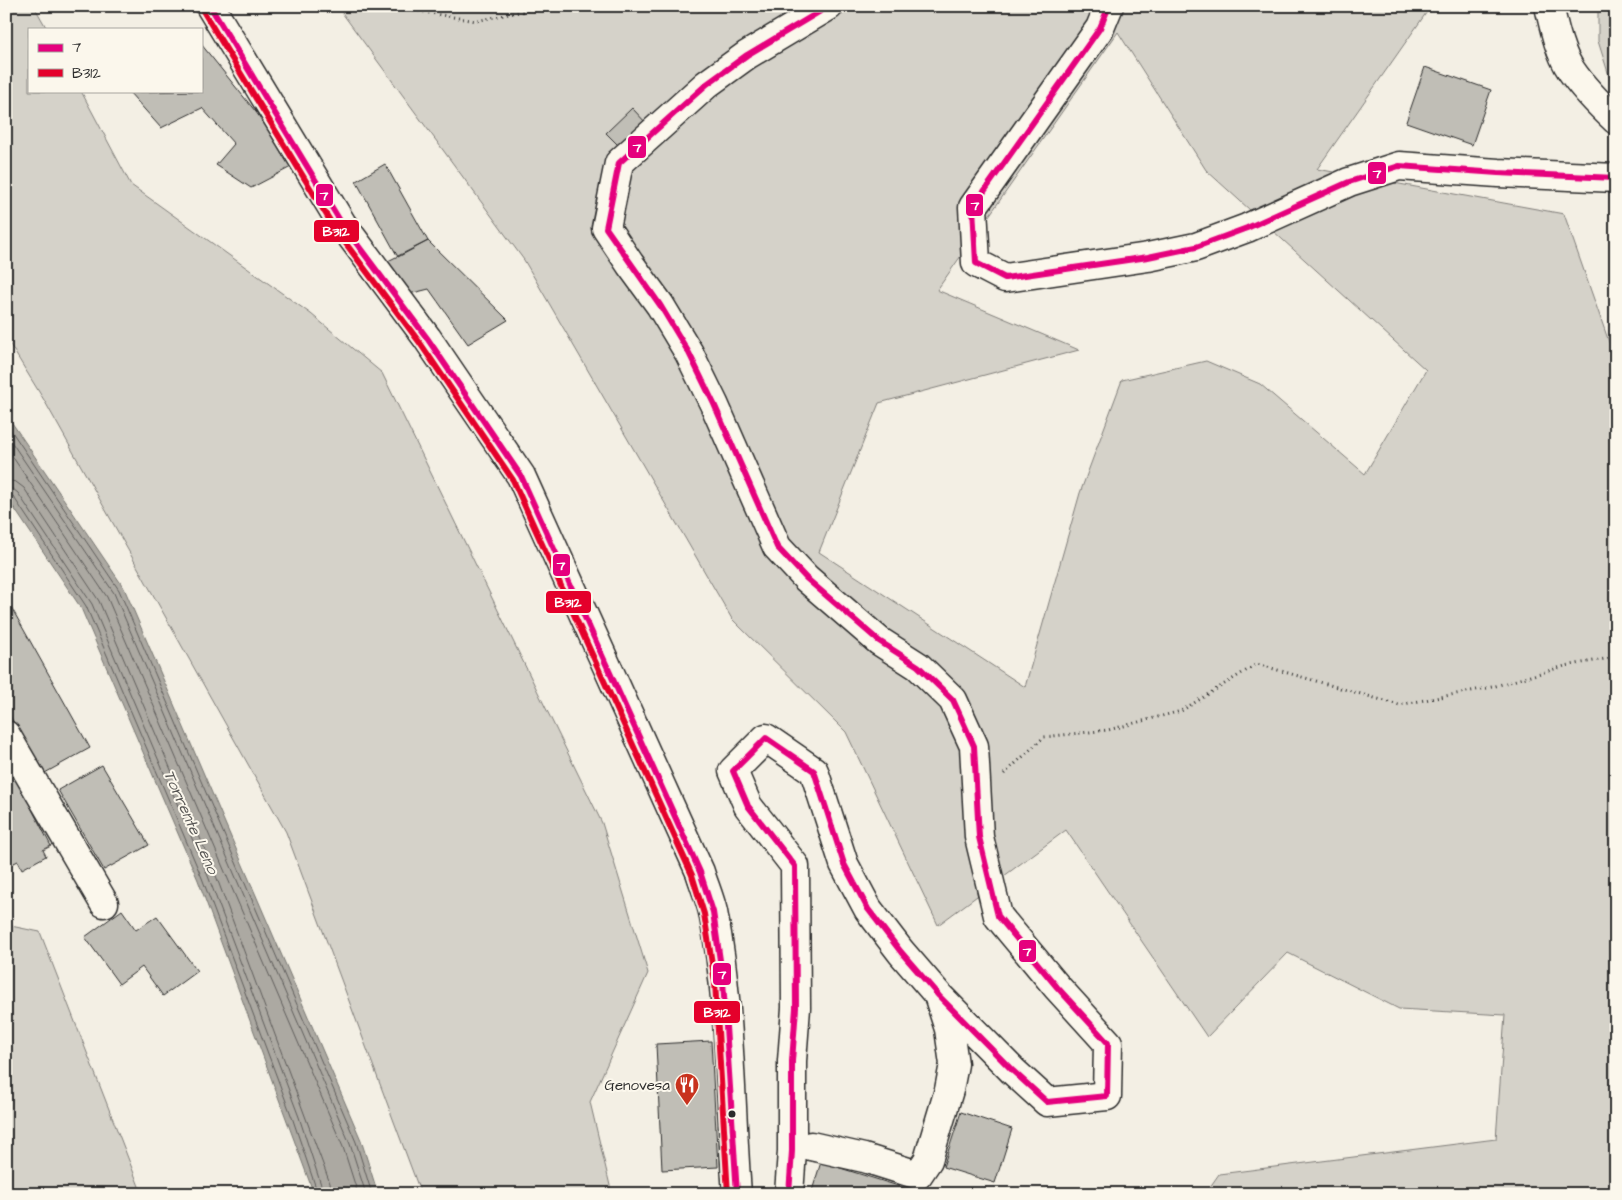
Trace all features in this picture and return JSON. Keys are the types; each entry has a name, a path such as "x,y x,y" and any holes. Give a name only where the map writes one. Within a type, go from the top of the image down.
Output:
{"street":[{"path":"210,6 342,224 427,338 521,476 700,872 712,910 719,955 726,1022 737,1194"},
{"path":"789,1194 792,1151 792,1061 796,1008 795,866 748,806 733,770 766,738 814,770 844,864 868,909 938,996 1012,1071 1047,1102 1107,1096 1108,1042 998,916 979,837 974,746 953,700 918,666 872,635 806,578 777,547 714,404 689,353 660,305 606,228 619,162 707,84 747,55 829,6"},
{"path":"1109,6 1100,28 972,207 976,263 1005,278 1148,256 1196,246 1247,228 1349,182 1399,166 1498,174 1616,178"},
{"path":"1550,6 1558,41 1570,70 1598,103 1616,120"},
{"path":"6,735 104,903"},
{"path":"811,1146 864,1158 918,1175 928,1160 954,1064 948,1029 938,996"}],"path":[{"path":"389,6 476,21 548,6"},
{"path":"1001,782 1005,773 1044,737 1108,730 1182,711 1257,664 1400,705 1492,688 1565,666 1616,657"}],"shaded area":[{"path":"6,6 34,6 46,28 28,28 28,92 82,92 131,185 311,314 382,373 602,823 648,973 590,1102 612,1194 421,1194 286,832 44,400 6,338"},
{"path":"337,6 1431,6 1317,169 1564,214 1616,362 1616,1194 1205,1194 1219,1174 1496,1139 1505,1015 1399,1009 1288,953 1207,1037 1066,830 938,925 846,732 732,619 524,260","holes":["1118,32 1206,170 1426,370 1365,474 1260,384 1206,361 1122,380 1080,493 1025,687 819,552 879,403 1079,350 937,290"]},
{"path":"1598,6 1616,6 1616,86 1611,82 1598,41"},
{"path":"6,925 40,932 142,1194 6,1194"}],"water":[{"name":"Torrente Leno","path":"6,414 124,588 361,1140 378,1194 314,1194 198,880 81,608 6,496"}],"building":[{"path":"202,45 264,122 291,167 251,188 216,165 234,144 202,108 161,128 129,92 202,92"},
{"path":"1425,67 1491,90 1472,145 1406,122"},
{"path":"632,108 648,125 622,149 606,133"},
{"path":"385,164 428,241 398,257 356,181"},
{"path":"428,241 508,320 468,344 429,289 409,294 386,262"},
{"path":"6,598 90,748 43,774 6,709"},
{"path":"6,759 51,846 43,850 46,856 22,869 18,861 8,866 6,863"},
{"path":"102,765 149,845 104,870 58,790"},
{"path":"122,910 136,930 157,916 197,971 163,996 142,967 119,984 85,937"},
{"name":"Genovesa","path":"711,1041 718,1167 662,1170 656,1044"},
{"path":"961,1112 1012,1129 995,1183 943,1167"},
{"path":"821,1162 924,1194 811,1194"}],"transit line":[{"name":"7","path":"210,6 342,224 427,338 521,476 700,872 713,912 723,981 737,1194"},
{"name":"7","path":"789,1194 792,1151 792,1061 796,1008 795,866 748,806 733,771 766,738 814,771 844,864 868,909 901,952 939,996 1013,1071 1047,1102 1107,1096 1108,1043 1057,987 998,916 979,837 974,746 953,700 918,666 879,641 806,578 777,547 714,404 689,353 660,305 606,228 619,163 707,84 747,55 829,6"},
{"name":"7","path":"1109,6 1100,28 973,207 976,263 1005,278 1148,257 1196,247 1247,228 1349,182 1399,166 1498,173 1616,178"},
{"name":"B312","path":"203,11 335,229 420,343 513,480 692,875 704,914 715,982 728,1194"}],"place":[{"name":"Genovesa","path":"687,1106"}]}
